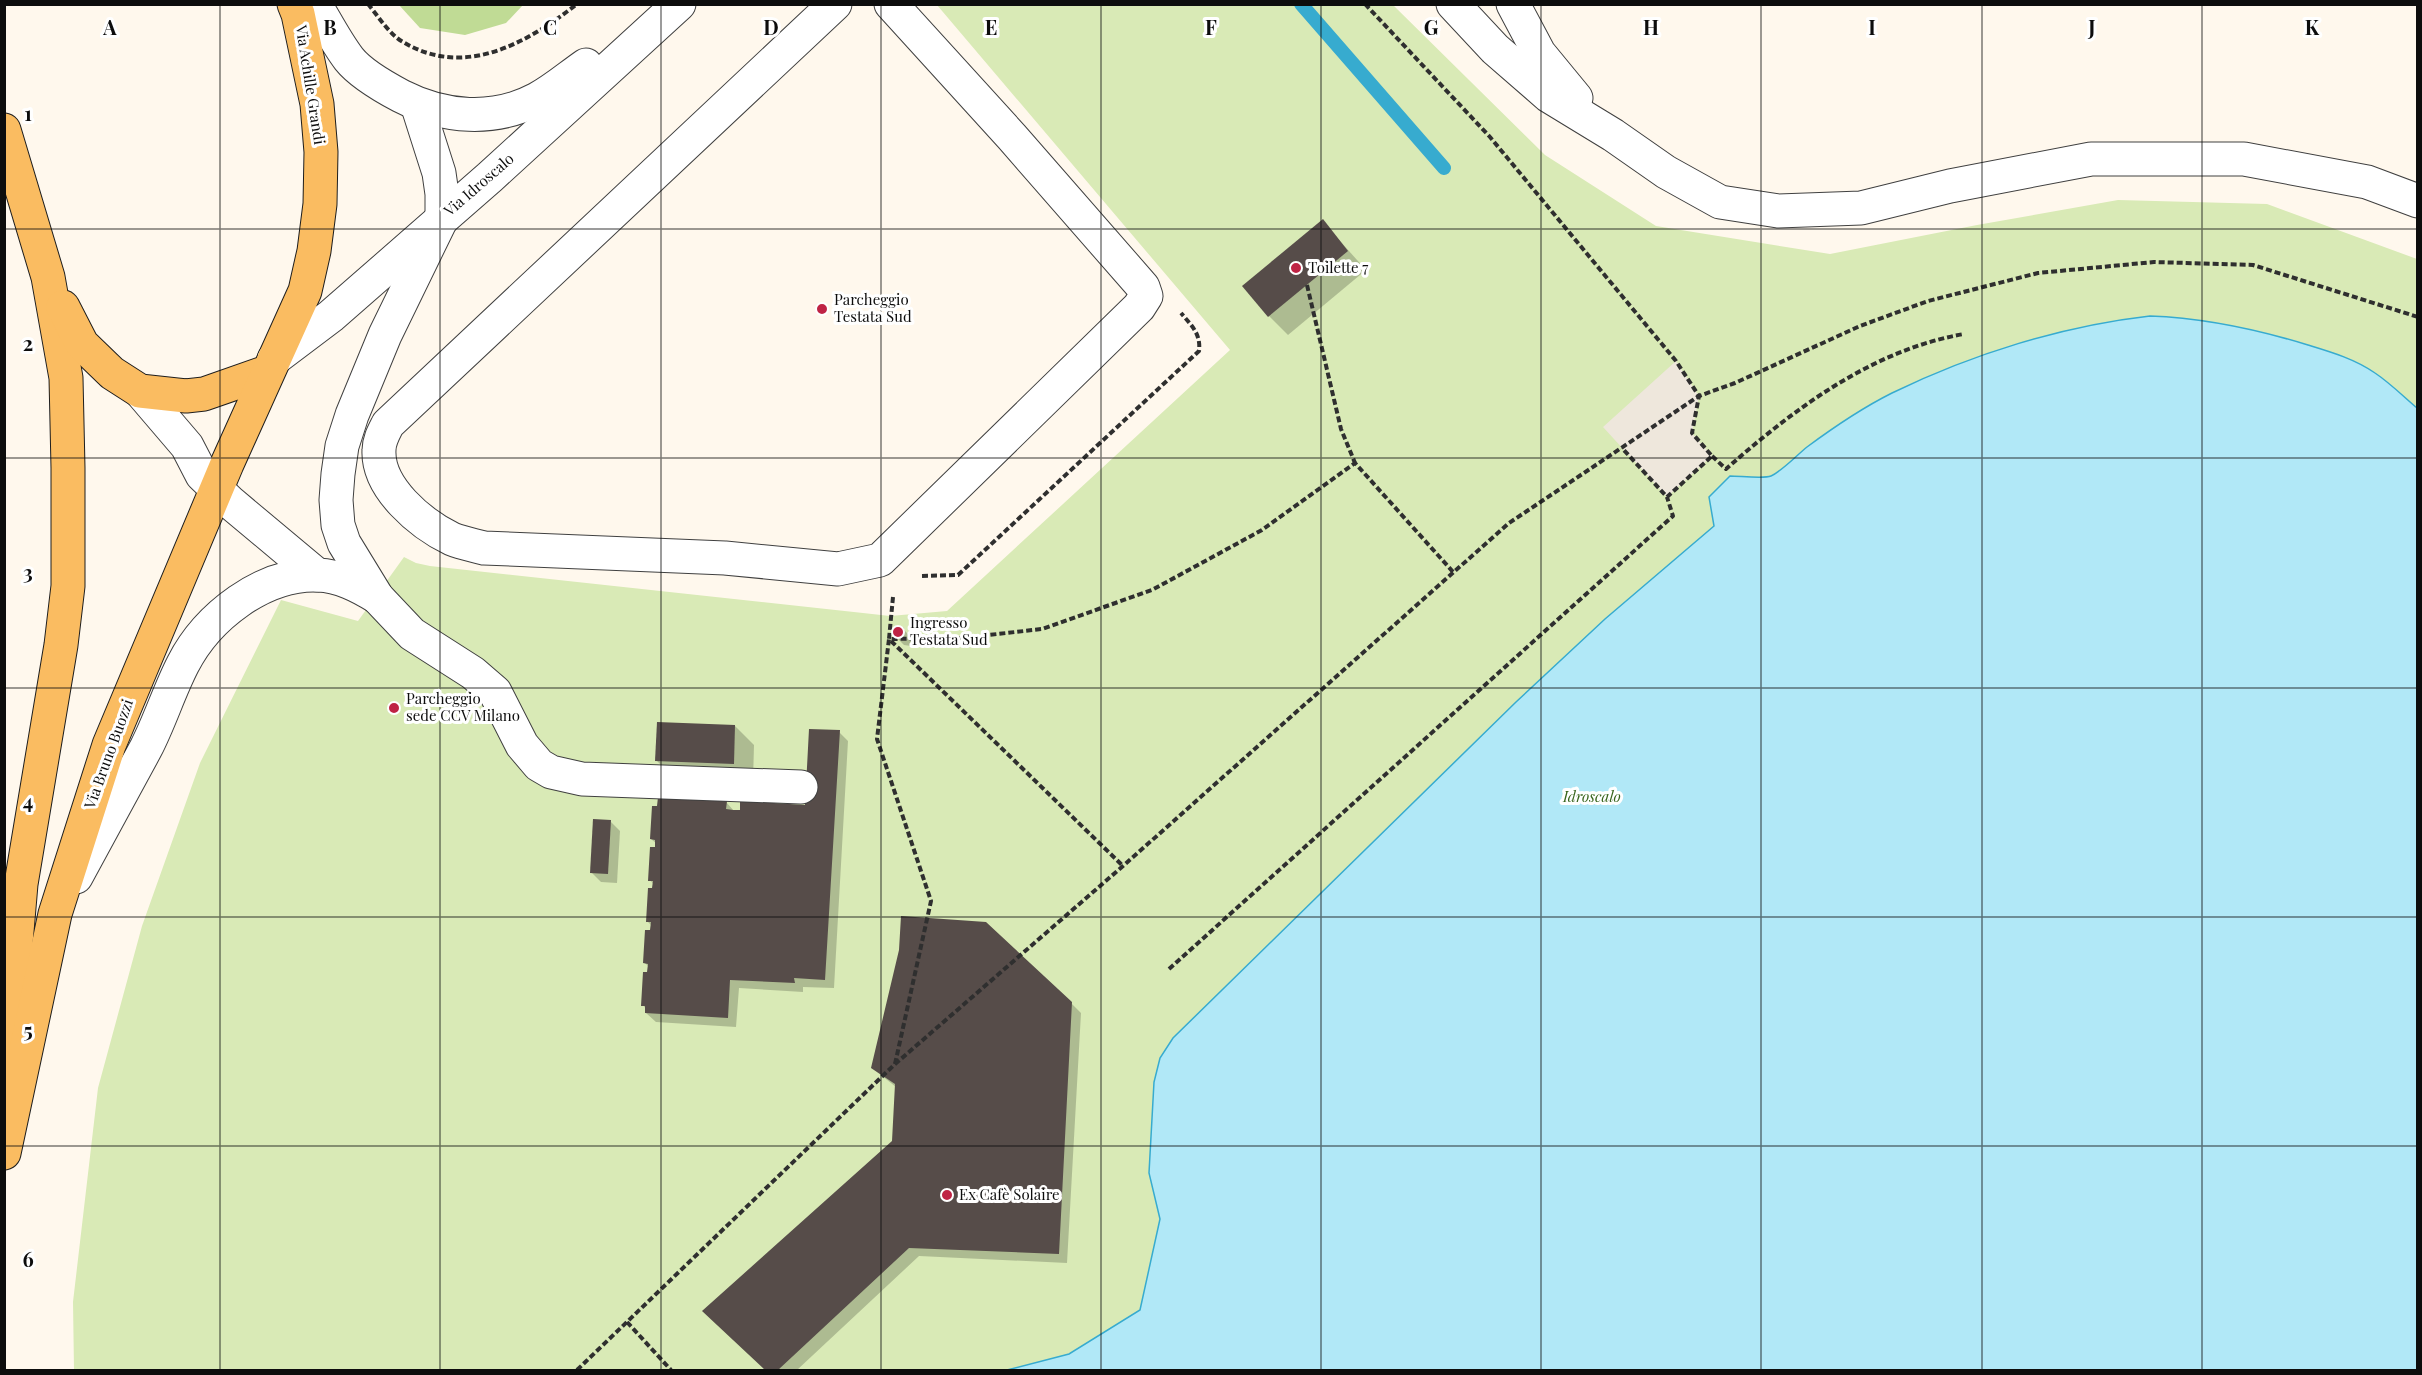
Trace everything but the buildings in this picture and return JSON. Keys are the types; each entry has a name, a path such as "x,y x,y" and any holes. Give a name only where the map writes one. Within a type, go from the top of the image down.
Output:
{"main road":[{"name":"Via Achille Grandi","path":"270,366 305,291 314,251 320,204 321,152 317,104 294,4"},
{"path":"4,130 48,277 66,378 68,586 61,645 21,884 4,1078"},
{"path":"48,277 82,344 112,373 140,391 186,396 204,394 270,366"},
{"name":"Via Bruno Buozzi","path":"4,1153 55,914 109,745 270,366"}],"street":[{"path":"315,4 350,60 384,87 417,104 447,113 475,115 521,106 544,94 674,4"},
{"name":"Via Idroscalo","path":"270,366 331,316 442,218 679,4"},
{"path":"835,4 388,424 380,439 378,451 383,471 393,490 407,508 430,526 454,540 484,548 725,558 838,569 880,560 1139,307 1146,296 1143,287 1012,137 891,4"},
{"path":"1453,4 1495,49 1550,96 1613,135 1666,172 1720,202 1778,211 1861,208 1950,186 2091,159 2244,159 2367,182 2418,201"},
{"path":"1513,4 1539,53 1567,88 1613,135"},
{"path":"417,104 439,173 442,218 385,335 351,415 342,446 336,500 338,525 344,543 377,597 412,634 486,683 495,692 529,755 551,772 582,779 801,787"},
{"path":"140,391 186,446 202,475 317,575"},
{"path":"55,914 147,746 183,663 222,614 259,588 278,580 317,575 340,579 377,597"},
{"path":"4,914 21,884"}],"path":[{"path":"368,4 401,42 434,55 460,58 487,54 518,44 548,27 578,4"},
{"path":"1365,4 1490,137 1676,361 1700,396 1692,433 1726,469 1786,420 1859,371 1915,347 1964,334"},
{"path":"577,1371 894,1065 1123,866 1509,523 1700,396 1735,383 1860,326 1928,301 2038,273 2154,262 2253,265 2418,317"},
{"path":"1307,285 1341,429 1355,463 1454,573"},
{"path":"916,576 958,575 1198,351 1200,341 1197,332 1174,304"},
{"path":"1169,969 1673,516 1667,497 1622,448"},
{"path":"1667,497 1712,456"},
{"path":"888,639 962,638 1042,629 1152,590 1262,530 1355,463"},
{"path":"890,616 877,739 931,901 894,1065"},
{"path":"888,639 1123,866"},
{"path":"627,1322 671,1371"}],"green space":[{"path":"399,5 523,5 506,23 465,35 420,28"},
{"name":"Idroscalo","path":"937,5 1393,5 1545,155 1656,226 1830,254 2118,200 2267,204 2417,259 2417,1370 74,1370 73,1302 98,1088 142,926 200,763 281,600 358,621 404,557 430,566 890,616 947,611 1230,350"}],"shaded area":[{"path":"1676,361 1699,396 1692,433 1712,456 1667,497 1603,427"}],"water":[{"name":"Idroscalo","path":"2150,316 2230,325 2334,353 2375,373 2417,408 2417,1370 1007,1370 1069,1354 1140,1310 1160,1219 1149,1173 1154,1082 1160,1058 1173,1038 1516,702 1605,619 1714,526 1709,497 1730,476 1771,476 1807,447 1859,411 1892,393 1954,366 2051,334"}],"waterway":[{"path":"1301,4 1444,168"}],"place":[{"name":"Toilette 7","path":"1296,268"},
{"name":"Parcheggio Testata Sud","path":"822,309"},
{"name":"Ingresso Testata Sud","path":"898,632"},
{"name":"Parcheggio sede CCV Milano","path":"394,708"},
{"name":"Ex Cafè Solaire","path":"947,1195"}]}
